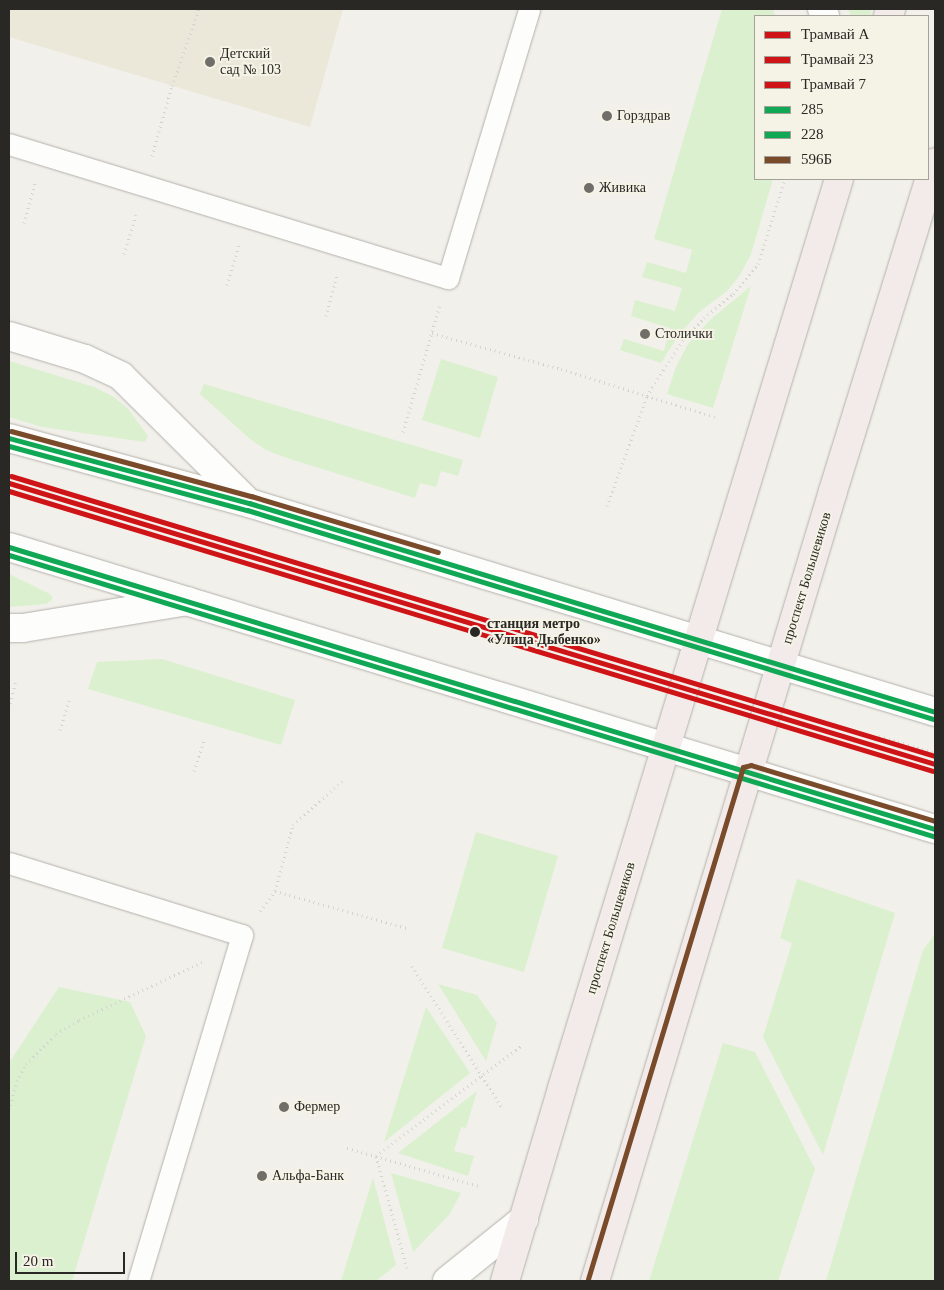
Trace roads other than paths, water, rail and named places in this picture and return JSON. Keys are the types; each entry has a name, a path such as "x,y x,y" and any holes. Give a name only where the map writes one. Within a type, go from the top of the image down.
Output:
{"main road":[{"name":"проспект Большевиков","path":"595,1281 935,162"},
{"name":"проспект Большевиков","path":"505,1281 839,180"},
{"path":"9,336 85,359 121,376 250,503"},
{"path":"9,438 250,503 935,712"},
{"path":"9,547 935,828"},
{"path":"9,628 23,628 188,601"},
{"path":"447,1281 524,1219"}],"lane":[{"path":"9,144 448,278 530,9"},
{"path":"9,863 242,935 138,1281"}],"tram line":[{"name":"7","path":"11,476 935,756"},
{"name":"А","path":"9,483 935,764"},
{"name":"23","path":"9,491 933,771"}],"place":[{"name":"Детский сад № 103","path":"210,62"},
{"name":"Горздрав","path":"607,116"},
{"name":"Живика","path":"589,188"},
{"name":"Столички","path":"645,334"},
{"name":"станция метро «Улица Дыбенко»","path":"475,632"},
{"name":"Фермер","path":"284,1107"},
{"name":"Альфа-Банк","path":"262,1176"}]}
